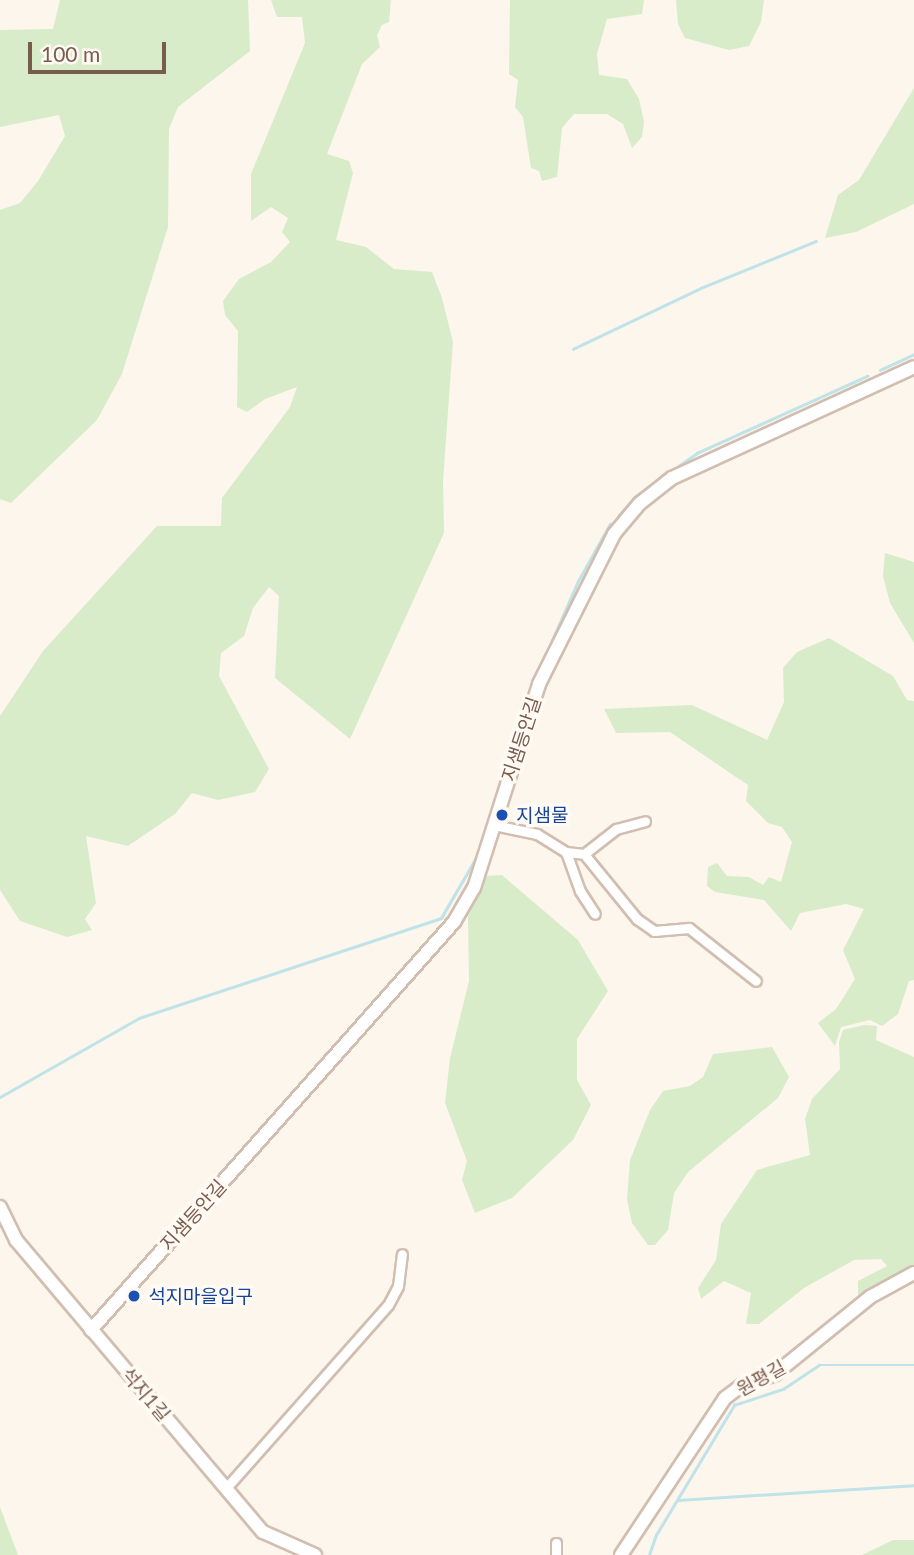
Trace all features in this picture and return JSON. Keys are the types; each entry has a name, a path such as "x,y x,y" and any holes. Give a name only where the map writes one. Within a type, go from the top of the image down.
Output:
{"street":[{"name":"지샘등안길","path":"91,1329 454,922 474,888 539,684 614,534 639,504 672,478 914,367"},
{"path":"494,825 537,834 566,852 584,854 616,829 645,821"},
{"path":"566,852 580,891 595,914"},
{"path":"584,854 637,919 654,931 689,928 756,981"},
{"name":"석지1길","path":"0,1207 16,1240 263,1532 315,1555"},
{"path":"226,1488 388,1305 398,1286 402,1255"},
{"name":"원평길","path":"621,1555 725,1398 741,1386 775,1374 870,1297 914,1273"},
{"path":"556,1543 556,1555"}],"green space":[{"path":"60,0 248,0 250,51 178,107 169,129 168,227 122,374 97,420 11,503 0,499 0,210 20,203 38,181 65,136 59,115 0,127 0,30 53,29"},
{"path":"271,0 391,0 389,22 382,25 377,35 380,47 362,64 327,154 349,161 353,173 336,240 366,247 394,269 432,272 442,298 453,342 443,481 444,533 350,739 275,678 279,596 269,587 253,608 244,636 221,653 219,676 269,769 255,792 218,800 192,793 175,814 128,846 86,836 96,903 85,919 92,930 67,937 20,921 0,890 0,716 43,651 157,526 221,526 222,498 290,407 297,387 265,399 247,412 237,407 238,331 225,315 223,301 239,279 271,262 290,242 282,232 288,218 271,207 251,221 251,174 305,43 302,17 277,17"},
{"path":"510,0 644,0 642,14 607,19 597,54 599,75 627,79 639,99 644,122 642,137 632,148 623,124 607,114 574,114 562,128 557,177 542,181 539,171 531,168 523,117 515,107 518,80 509,74"},
{"path":"676,0 764,0 761,22 749,46 729,50 685,38 678,24"},
{"path":"914,88 914,204 856,232 825,238 838,195 859,180"},
{"path":"885,553 914,562 914,643 890,603 883,576"},
{"path":"829,638 893,676 907,700 914,701 914,980 909,981 898,1014 882,1026 870,1020 841,1027 835,1046 818,1023 836,1009 855,979 843,950 864,909 846,904 800,913 791,931 764,900 715,892 707,886 708,867 717,863 727,876 749,877 763,885 769,877 781,882 792,842 782,827 768,823 746,801 748,785 670,732 616,733 604,709 692,705 767,740 784,702 783,668 797,652"},
{"path":"502,875 578,940 608,991 577,1039 577,1080 591,1105 573,1140 512,1198 475,1213 462,1180 467,1161 445,1103 450,1058 469,981 468,916 487,876"},
{"path":"864,1025 877,1026 876,1040 914,1057 914,1266 858,1298 858,1281 887,1266 881,1259 854,1260 804,1288 759,1324 746,1324 751,1293 724,1281 701,1299 698,1288 716,1260 721,1224 757,1170 810,1155 805,1119 812,1099 840,1069 839,1042 843,1030"},
{"path":"772,1047 789,1077 778,1098 688,1172 674,1193 668,1230 655,1245 648,1245 632,1223 627,1199 630,1160 650,1110 663,1091 690,1086 703,1077 713,1054"},
{"path":"0,1507 18,1555 0,1555"},
{"path":"893,1540 914,1540 914,1555 862,1555"}],"waterway":[{"path":"573,349 701,288 816,241"},
{"path":"880,370 914,354"},
{"path":"618,516 636,496 697,453 867,376"},
{"path":"540,668 578,581 610,524"},
{"path":"486,831 531,691"},
{"path":"0,1097 139,1018 441,918 480,851"},
{"path":"649,1555 656,1535 734,1405 783,1389 819,1365 914,1365"},
{"path":"678,1500 914,1485"}],"place":[{"name":"지샘물","path":"502,815"},
{"name":"석지마을입구","path":"134,1296"}]}
